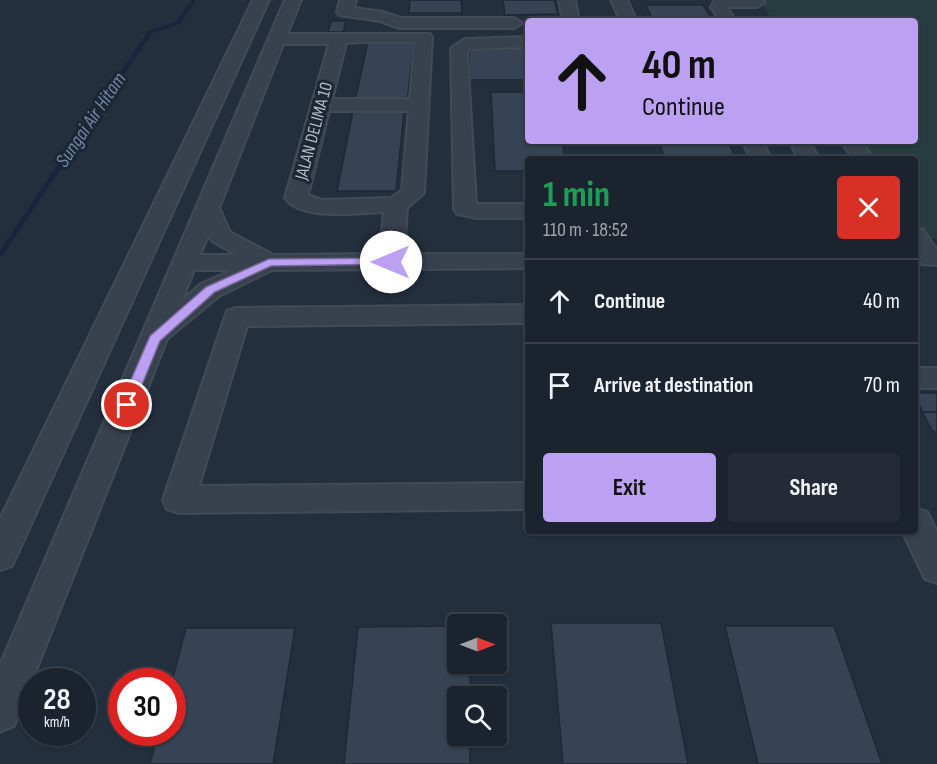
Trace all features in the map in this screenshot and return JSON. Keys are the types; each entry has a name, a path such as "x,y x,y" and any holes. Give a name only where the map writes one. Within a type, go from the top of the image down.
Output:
{"street":[{"path":"0,555 261,0"},
{"path":"0,712 293,0"},
{"path":"348,0 345,12 375,16 399,23 525,23"},
{"path":"375,16 379,0"},
{"path":"567,0 570,18"},
{"path":"620,0 625,18"},
{"path":"726,18 719,7 721,3 759,4"},
{"path":"277,39 424,37 413,194 396,205 391,262"},
{"name":"JALAN DELIMA 10","path":"339,39 296,198 319,207 396,205"},
{"path":"525,42 465,44 459,48 458,53 465,208 477,211 525,211"},
{"path":"321,105 419,105"},
{"path":"208,208 220,236 269,262"},
{"path":"918,241 928,259"},
{"path":"186,263 525,261"},
{"path":"154,339 210,290 269,262"},
{"path":"525,314 236,317 179,500 525,496"},
{"path":"918,378 937,378"},
{"path":"918,528 937,568"}],"green space":[{"path":"759,0 937,0 937,239 923,239 918,232 918,156 866,156 857,144 918,144 918,18 771,18"}],"building":[{"path":"410,0 461,0 462,13 409,13"},
{"path":"503,0 554,0 558,14 505,15"},
{"path":"646,5 703,5 711,18 652,18"},
{"path":"331,21 346,21 343,32 328,32"},
{"path":"368,42 414,42 407,102 355,101"},
{"path":"469,46 525,46 525,80 469,80"},
{"path":"491,92 525,92 525,144 562,144 564,156 525,156 525,171 495,171"},
{"path":"353,111 404,111 396,191 337,191"},
{"path":"660,144 729,144 735,156 664,156"},
{"path":"918,393 937,393 937,412 922,412"},
{"path":"922,412 937,412 937,432 933,432"},
{"path":"551,623 661,623 688,764 563,764"},
{"path":"447,626 447,674 470,674 470,686 447,686 447,746 470,746 470,764 344,764 358,627"},
{"path":"725,626 834,626 882,764 758,764"},
{"path":"186,628 295,628 273,764 150,764 154,746 186,746 186,668 175,668"}],"waterway":[{"name":"Sungai Air Hitam","path":"0,255 150,32 178,23 194,0"}],"route":[{"path":"127,405 154,339 210,290 269,262 391,262"}]}
